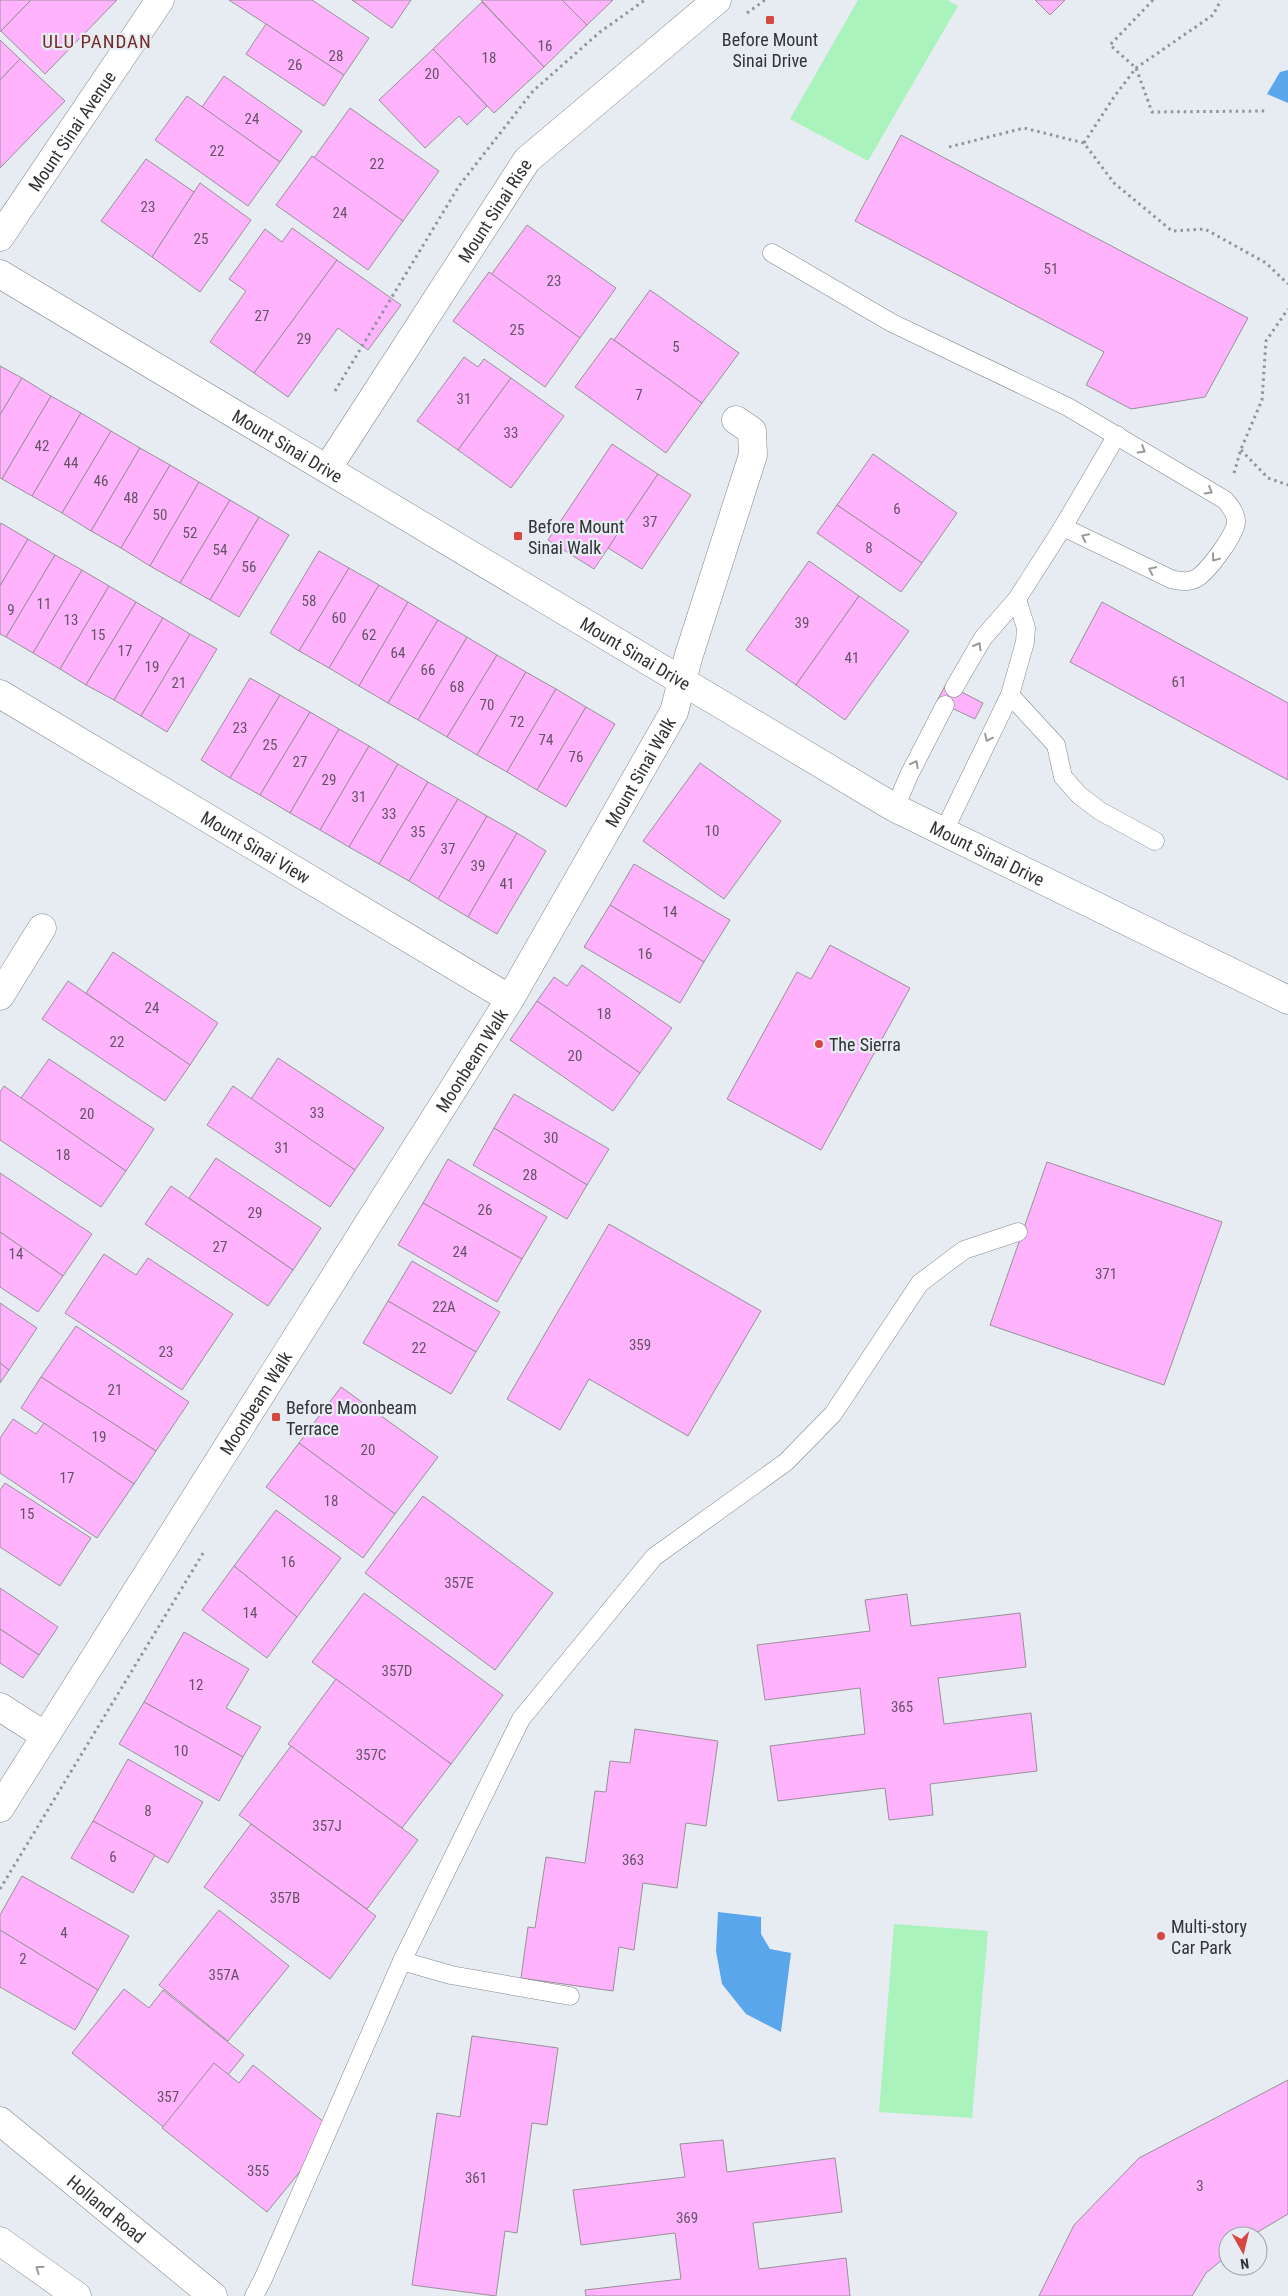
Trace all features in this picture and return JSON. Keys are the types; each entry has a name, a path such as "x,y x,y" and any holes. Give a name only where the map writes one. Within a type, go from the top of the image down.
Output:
{"street":[{"name":"Mount Sinai Avenue","path":"0,238 160,0"},
{"name":"Mount Sinai Rise","path":"327,469 527,160 717,0"},
{"name":"Mount Sinai Drive","path":"0,274 895,808 1288,1000"},
{"name":"Mount Sinai Walk","path":"510,999 674,712 753,455 752,431 736,420"},
{"name":"Mount Sinai View","path":"0,694 510,999"},
{"path":"0,996 42,928"},
{"name":"Moonbeam Walk","path":"0,1808 44,1734 510,999"},
{"path":"0,1707 44,1734"},
{"name":"Holland Road","path":"0,2121 213,2296"},
{"path":"0,2241 77,2296"}],"lane":[{"path":"772,253 892,323 1068,407 1117,435 1226,500 1234,512 1236,522 1230,537 1208,567 1197,578 1185,582 1171,579 1063,527"},
{"path":"954,688 983,638 1017,599 1063,527 1117,435"},
{"path":"943,833 1010,695 1025,642 1026,628 1017,599"},
{"path":"1010,695 1056,745 1063,777 1079,795 1100,811 1155,841"},
{"path":"895,808 908,775 946,705"},
{"path":"254,2296 402,1961 521,1719 654,1557 786,1462 833,1414 920,1283 964,1250 1018,1232"},
{"path":"402,1961 451,1975 570,1996"}],"path":[{"path":"743,16 765,0"},
{"path":"1153,0 1110,45 1136,68 1152,112 1267,111"},
{"path":"1084,143 1114,97 1136,68 1213,16 1221,0"},
{"path":"949,147 1024,128 1084,143 1114,183 1172,231 1205,229 1266,264 1288,284"},
{"path":"1226,500 1241,449 1262,400 1266,341 1288,309"},
{"path":"1241,449 1268,478 1288,485"}],"green space":[{"path":"858,0 947,0 958,6 868,161 790,119"},
{"path":"894,1924 988,1931 972,2118 879,2112"}],"water":[{"path":"1288,70 1288,103 1267,94 1280,72"},
{"path":"718,1912 761,1917 761,1934 770,1949 791,1953 781,2032 746,2014 722,1984 716,1951"}],"building":[{"path":"0,0 31,0 1,31 0,31"},
{"path":"31,0 117,0 45,74 1,31"},
{"path":"229,0 312,0 369,38 344,75"},
{"path":"352,0 411,0 392,28"},
{"path":"481,0 562,0 587,25 544,67"},
{"path":"562,0 613,0 587,25"},
{"path":"1035,0 1065,0 1050,15"},
{"path":"482,2 544,67 494,113 433,49"},
{"path":"266,24 344,75 324,106 246,54"},
{"path":"0,40 20,59 0,80"},
{"path":"433,49 487,106 467,125 459,116 425,148 379,100"},
{"path":"20,59 65,101 0,168 0,80"},
{"path":"224,76 302,131 280,162 202,107"},
{"path":"187,96 280,162 248,206 155,140"},
{"path":"350,108 439,171 403,221 314,158"},
{"path":"901,135 1248,318 1205,397 1131,409 1086,385 1104,352 855,221"},
{"path":"312,156 403,221 368,270 276,205"},
{"path":"146,159 194,192 152,257 101,221"},
{"path":"200,183 251,220 200,292 152,257"},
{"path":"527,225 616,288 580,338 491,275"},
{"path":"292,228 337,260 254,373 210,342 246,291 229,279 265,229 282,242"},
{"path":"337,260 401,305 368,350 338,328 288,397 254,373"},
{"path":"489,272 580,338 545,387 453,321"},
{"path":"650,290 739,353 702,403 614,340"},
{"path":"611,338 702,403 666,453 575,387"},
{"path":"464,357 478,367 484,359 511,378 458,450 417,421"},
{"path":"0,366 22,378 0,415"},
{"path":"22,378 51,396 2,479 0,478 0,415"},
{"path":"511,378 564,416 511,488 458,450"},
{"path":"51,396 81,413 32,496 2,479"},
{"path":"81,413 111,431 62,513 32,496"},
{"path":"111,431 140,448 91,531 62,513"},
{"path":"612,444 658,474 594,569 548,540"},
{"path":"140,448 170,465 121,548 91,531"},
{"path":"873,454 957,513 922,563 837,505"},
{"path":"170,465 199,482 150,566 121,548"},
{"path":"658,474 691,495 642,569 608,548"},
{"path":"199,482 230,500 180,583 150,566"},
{"path":"230,500 259,517 210,600 180,583"},
{"path":"837,505 922,563 901,592 817,533"},
{"path":"259,517 289,535 239,617 210,600"},
{"path":"1,523 28,539 0,586 0,526"},
{"path":"28,539 55,555 6,637 0,634 0,586"},
{"path":"319,551 349,568 299,651 270,633"},
{"path":"55,555 82,570 33,653 6,637"},
{"path":"809,561 859,596 796,685 746,650"},
{"path":"349,568 379,585 329,668 299,651"},
{"path":"82,570 109,586 60,669 33,653"},
{"path":"379,585 408,602 359,686 329,668"},
{"path":"109,586 136,602 86,685 60,669"},
{"path":"859,596 909,631 845,720 796,685"},
{"path":"136,602 163,618 114,700 86,685"},
{"path":"408,602 438,620 388,703 359,686"},
{"path":"1102,602 1288,703 1288,780 1070,662"},
{"path":"163,618 190,634 141,716 114,700"},
{"path":"438,620 467,637 418,720 388,703"},
{"path":"190,634 217,649 167,732 141,716"},
{"path":"467,637 497,655 447,737 418,720"},
{"path":"497,655 526,672 477,755 447,737"},
{"path":"526,672 556,689 507,772 477,755"},
{"path":"250,678 280,695 230,778 201,760"},
{"path":"946,684 983,703 975,719 937,701"},
{"path":"556,689 586,707 537,790 507,772"},
{"path":"280,695 310,712 260,795 230,778"},
{"path":"586,707 615,724 566,807 537,790"},
{"path":"310,712 339,729 290,813 260,795"},
{"path":"339,729 369,746 320,830 290,813"},
{"path":"369,746 398,764 349,847 320,830"},
{"path":"700,763 781,821 724,899 643,841"},
{"path":"398,764 428,782 379,864 349,847"},
{"path":"428,782 458,799 409,881 379,864"},
{"path":"458,799 487,816 438,899 409,881"},
{"path":"487,816 517,833 468,917 438,899"},
{"path":"517,833 546,851 497,934 468,917"},
{"path":"634,864 730,920 704,962 610,905"},
{"path":"610,905 704,962 680,1003 584,947"},
{"name":"The Sierra","path":"830,945 910,988 821,1150 727,1099 797,972 811,979"},
{"path":"113,952 218,1023 190,1065 86,993"},
{"path":"582,965 672,1028 640,1073 537,1001 554,977 567,986"},
{"path":"68,981 190,1065 165,1101 42,1019"},
{"path":"537,1001 640,1073 613,1111 510,1040"},
{"path":"278,1058 384,1128 355,1170 251,1099"},
{"path":"49,1059 154,1129 126,1171 21,1098"},
{"path":"4,1086 126,1171 101,1207 0,1140 0,1092"},
{"path":"233,1086 355,1170 330,1207 207,1125"},
{"path":"514,1094 609,1149 587,1185 494,1128"},
{"path":"494,1128 587,1185 567,1219 473,1165"},
{"path":"216,1158 321,1228 293,1270 189,1198"},
{"path":"448,1159 547,1217 522,1259 423,1203"},
{"path":"1047,1162 1222,1222 1164,1385 990,1325"},
{"path":"0,1173 92,1234 63,1276 0,1232"},
{"path":"171,1186 293,1270 268,1306 145,1224"},
{"path":"423,1203 522,1259 497,1302 398,1245"},
{"path":"609,1224 761,1311 688,1436 589,1379 560,1430 507,1399"},
{"path":"0,1232 63,1276 38,1312 0,1287"},
{"path":"104,1254 136,1275 148,1258 233,1314 182,1390 65,1313"},
{"path":"412,1261 500,1312 476,1352 388,1301"},
{"path":"388,1301 476,1352 451,1394 363,1343"},
{"path":"0,1303 37,1328 9,1370 0,1363"},
{"path":"76,1326 189,1402 156,1451 41,1377"},
{"path":"0,1363 9,1370 0,1383"},
{"path":"41,1377 156,1451 134,1484 21,1408"},
{"path":"341,1387 438,1457 395,1514 299,1443"},
{"path":"13,1419 36,1434 44,1423 134,1484 97,1538 0,1473 0,1438"},
{"path":"299,1443 395,1514 363,1558 266,1487"},
{"path":"5,1483 91,1538 60,1586 0,1547 0,1490"},
{"path":"423,1496 553,1593 495,1670 365,1573"},
{"path":"276,1510 341,1558 297,1617 234,1566"},
{"path":"234,1566 297,1617 267,1658 202,1610"},
{"path":"0,1588 58,1627 39,1655 0,1629"},
{"path":"364,1593 503,1695 451,1764 312,1662"},
{"path":"907,1594 911,1626 1020,1613 1026,1667 938,1678 944,1724 1031,1713 1037,1771 930,1784 933,1815 889,1820 885,1788 778,1801 770,1746 865,1734 860,1688 765,1700 757,1645 870,1631 865,1600"},
{"path":"0,1629 39,1655 23,1678 0,1663"},
{"path":"184,1632 249,1669 226,1708 261,1727 243,1757 144,1702"},
{"path":"336,1679 451,1764 402,1828 288,1744"},
{"path":"144,1702 243,1757 219,1801 119,1744"},
{"path":"635,1729 718,1741 706,1826 686,1823 677,1888 643,1883 634,1950 619,1947 613,1991 521,1978 528,1927 535,1928 546,1857 585,1863 595,1791 606,1792 610,1761 630,1763"},
{"path":"291,1746 418,1840 367,1909 239,1815"},
{"path":"128,1759 203,1802 168,1863 93,1821"},
{"path":"93,1821 155,1855 133,1893 71,1858"},
{"path":"251,1824 376,1916 330,1979 204,1887"},
{"path":"22,1876 129,1936 98,1990 0,1930 0,1915"},
{"path":"219,1910 289,1966 228,2041 159,1985"},
{"path":"0,1930 98,1990 75,2030 0,1987"},
{"path":"124,1989 149,2008 163,1990 244,2055 177,2138 72,2053"},
{"path":"472,2036 558,2048 547,2125 532,2123 517,2233 505,2231 496,2296 412,2285 437,2113 460,2117"},
{"path":"214,2063 239,2083 253,2065 334,2130 267,2212 162,2128"},
{"path":"1288,2080 1288,2214 1268,2226 1218,2226 1218,2263 1206,2273 1192,2296 1039,2296 1074,2225 1139,2158"},
{"path":"723,2140 727,2172 835,2158 842,2212 753,2223 759,2269 846,2258 850,2296 586,2296 585,2290 681,2279 675,2233 581,2245 573,2190 685,2177 680,2144"}],"place":[{"name":"Before Mount Sinai Drive","path":"770,20"},
{"name":"Before Mount Sinai Walk","path":"518,536"},
{"name":"The Sierra","path":"819,1044"},
{"name":"Before Moonbeam Terrace","path":"276,1417"},
{"name":"Multi-story Car Park","path":"1161,1936"}],"district":[{"name":"ULU PANDAN","path":"97,41"}]}
